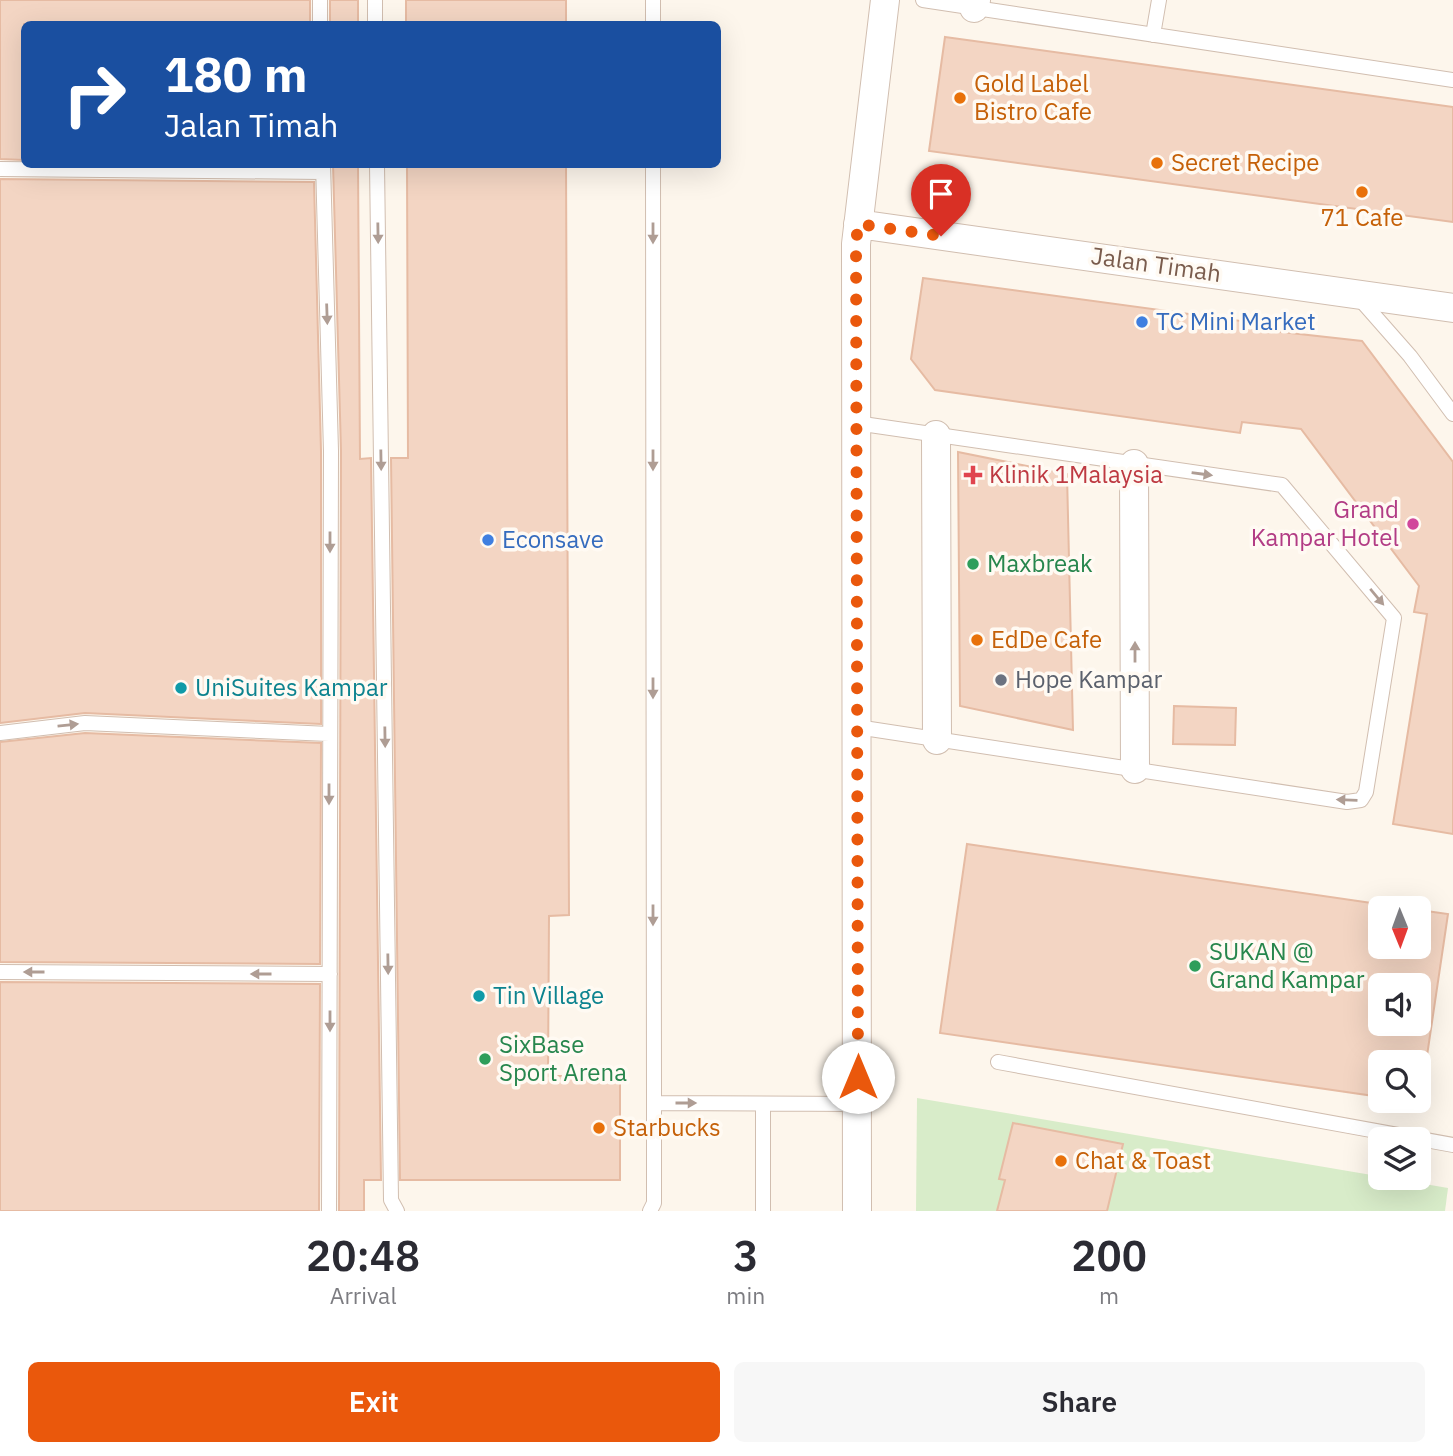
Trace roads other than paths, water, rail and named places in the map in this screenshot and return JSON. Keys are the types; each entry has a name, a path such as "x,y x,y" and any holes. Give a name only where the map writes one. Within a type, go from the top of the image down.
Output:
{"street":[{"path":"857,1211 856,244 885,0"},
{"name":"Jalan Timah","path":"858,224 1453,308"},
{"path":"936,435 937,740"},
{"path":"1134,464 1135,769"}],"lane":[{"path":"320,0 320,21"},
{"path":"375,0 376,21"},
{"path":"653,0 653,21"},
{"path":"923,0 975,4 1153,35 1453,80"},
{"path":"1153,35 1159,0"},
{"path":"0,169 323,168 331,451 329,1211"},
{"path":"377,168 391,1200 397,1211"},
{"path":"650,1211 654,1203 653,168"},
{"path":"1354,293 1410,356 1453,414"},
{"path":"856,423 1282,485 1394,618 1366,792 1361,800 1347,802 857,727"},
{"path":"0,733 85,723 329,734"},
{"path":"0,972 330,974"},
{"path":"998,1062 1453,1145"},
{"path":"654,1103 858,1104"},
{"path":"763,1104 763,1211"}],"place":[{"name":"Gold Label Bistro Cafe","path":"960,98"},
{"name":"Secret Recipe","path":"1157,163"},
{"name":"71 Cafe","path":"1362,192"},
{"name":"TC Mini Market","path":"1142,322"},
{"name":"Klinik 1Malaysia","path":"973,475"},
{"name":"Grand Kampar Hotel","path":"1413,524"},
{"name":"Econsave","path":"488,540"},
{"name":"Maxbreak","path":"973,564"},
{"name":"EdDe Cafe","path":"977,640"},
{"name":"Hope Kampar","path":"1001,680"},
{"name":"UniSuites Kampar","path":"181,688"},
{"name":"SUKAN @ Grand Kampar","path":"1195,966"},
{"name":"Tin Village","path":"479,996"},
{"name":"SixBase Sport Arena","path":"485,1059"},
{"name":"Starbucks","path":"599,1128"},
{"name":"Chat & Toast","path":"1061,1161"}]}
